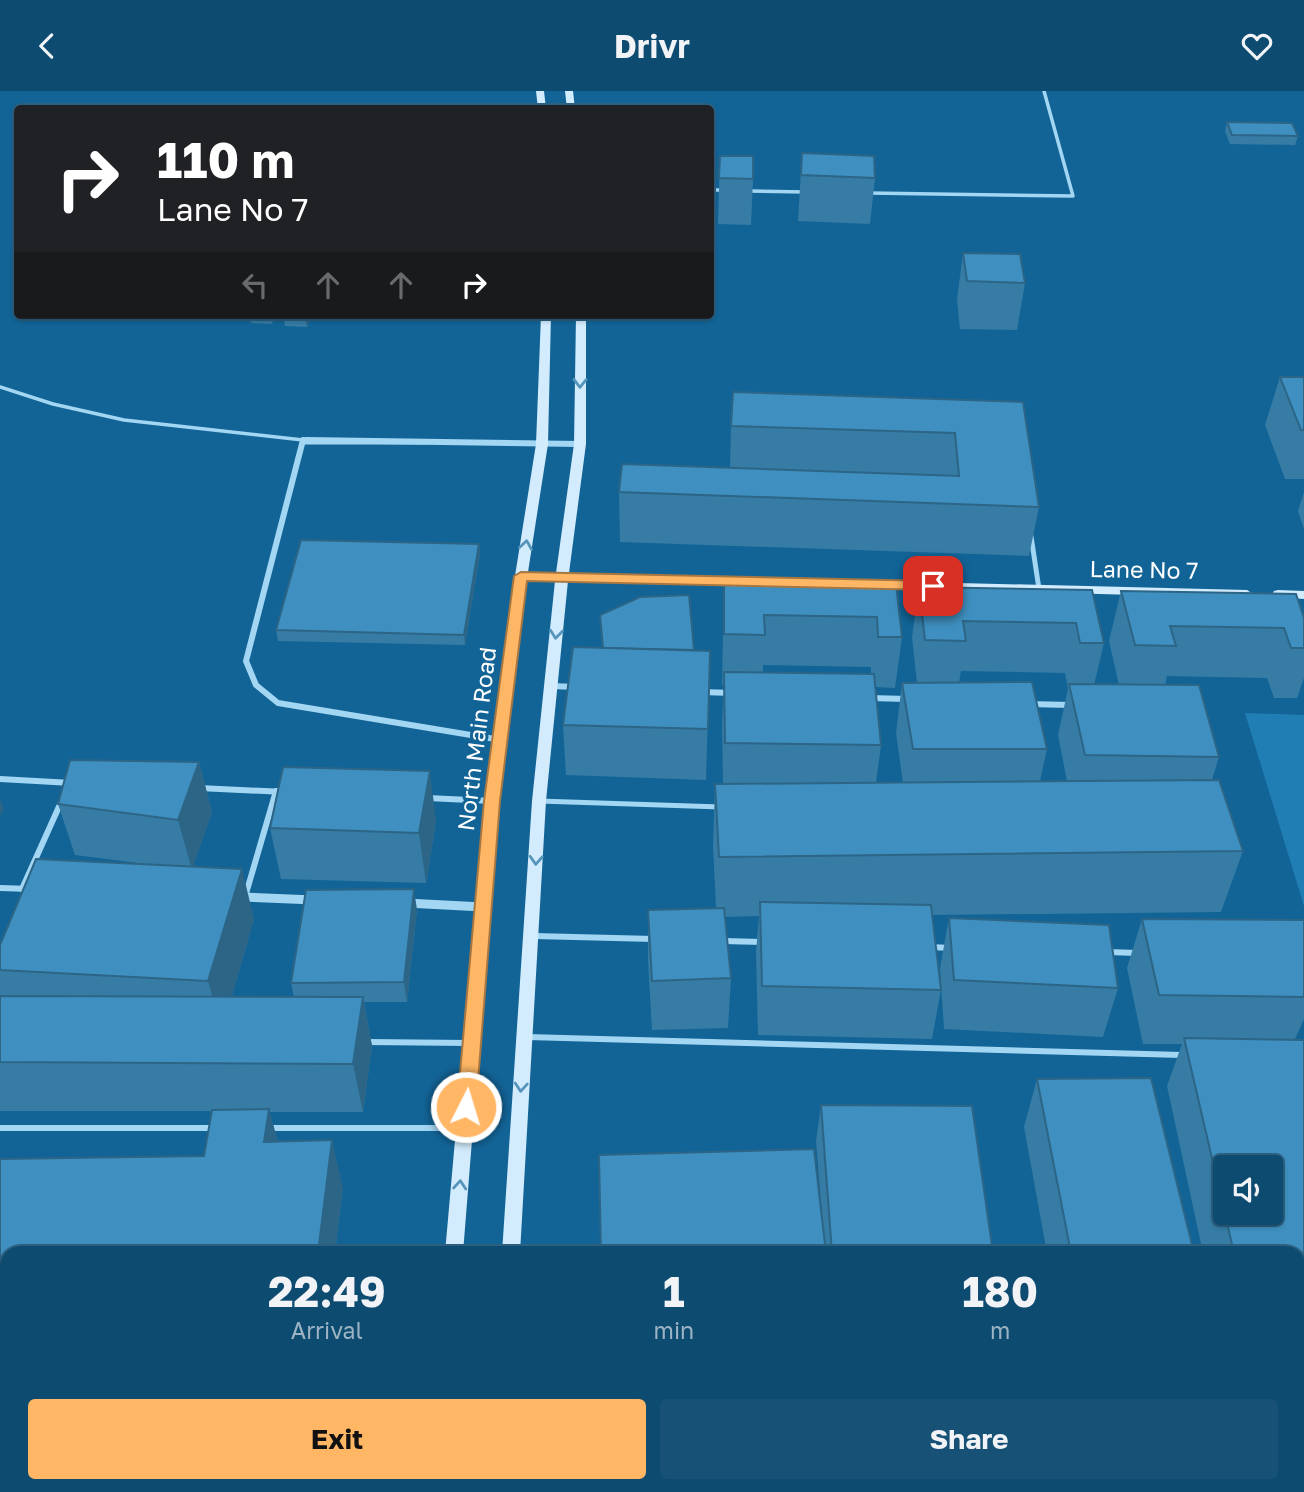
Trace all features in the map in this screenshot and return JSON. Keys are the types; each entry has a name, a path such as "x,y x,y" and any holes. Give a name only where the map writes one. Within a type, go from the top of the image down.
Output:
{"main road":[{"name":"North Main Road","path":"455,1246 492,801 521,576 542,444 547,319"},
{"path":"511,1246 539,801 562,577 580,444 581,319"},
{"path":"521,576 753,582"},
{"name":"Lane No 7","path":"862,584 1304,595"}],"street":[{"path":"501,740 278,703 256,685 246,661 303,440 580,444"},
{"path":"551,686 580,687"},
{"path":"691,691 746,693"},
{"path":"857,697 912,699"},
{"path":"1023,704 1078,706"},
{"path":"0,779 84,783"},
{"path":"22,889 71,783"},
{"path":"194,788 289,792"},
{"path":"245,897 276,791"},
{"path":"411,797 492,801"},
{"path":"0,888 36,889"},
{"path":"231,897 329,900"},
{"path":"398,903 483,907"}],"lane":[{"path":"864,193 1073,196 1044,91"},
{"path":"714,190 808,192"},
{"path":"0,387 53,404 124,420 303,440"},
{"path":"1030,525 1039,589"},
{"path":"539,801 728,807"},
{"path":"531,935 662,939"},
{"path":"718,941 774,943"},
{"path":"927,947 955,948"},
{"path":"1095,952 1150,953"},
{"path":"524,1037 1194,1055"},
{"path":"353,1042 472,1042"},
{"path":"0,1128 224,1128"},
{"path":"266,1128 465,1128"}],"shaded area":[{"path":"1245,713 1304,715 1304,906"}],"building":[{"path":"1227,122 1292,123 1298,136 1232,135"},
{"path":"802,153 874,156 875,178 801,175"},
{"path":"720,156 753,156 753,179 719,178"},
{"path":"963,253 1020,254 1025,283 967,281"},
{"path":"1280,377 1304,377 1304,430 1301,430"},
{"path":"733,392 1023,402 1039,507 619,492 622,464 959,476 955,433 731,426"},
{"path":"301,540 479,544 464,635 276,630"},
{"path":"724,581 896,584 902,637 878,637 877,617 764,615 765,635 724,634"},
{"path":"919,587 1092,590 1104,643 1080,643 1076,623 963,621 966,641 925,640"},
{"path":"1121,591 1296,594 1304,618 1304,648 1291,648 1284,628 1170,626 1176,646 1135,645"},
{"path":"689,595 694,650 603,648 600,615 640,597"},
{"path":"573,647 710,651 708,729 563,725"},
{"path":"724,672 874,674 881,745 725,743"},
{"path":"1032,682 1047,749 913,749 902,683"},
{"path":"1069,684 1199,685 1219,757 1085,755"},
{"path":"70,760 199,762 178,820 58,804"},
{"path":"283,767 430,771 419,833 270,828"},
{"path":"1219,780 1243,851 719,857 715,784"},
{"path":"36,859 242,869 208,981 0,970 0,945"},
{"path":"414,889 404,982 291,983 306,890"},
{"path":"760,902 931,905 941,990 762,986"},
{"path":"724,908 731,978 652,981 648,910"},
{"path":"949,918 1109,925 1118,988 954,980"},
{"path":"1142,919 1304,920 1304,997 1159,995"},
{"path":"0,996 363,997 353,1064 0,1062"},
{"path":"1184,1038 1304,1040 1304,1246 1232,1246 1227,1225 1283,1225 1283,1155 1213,1155 1213,1163"},
{"path":"1151,1078 1192,1246 1070,1246 1037,1079"},
{"path":"821,1105 972,1106 992,1246 831,1246"},
{"path":"269,1109 264,1142 332,1140 319,1246 0,1246 0,1159 204,1156 212,1110"},
{"path":"814,1149 825,1246 601,1246 599,1155"}],"route":[{"path":"466,1107 492,801 521,576 933,586"}]}
